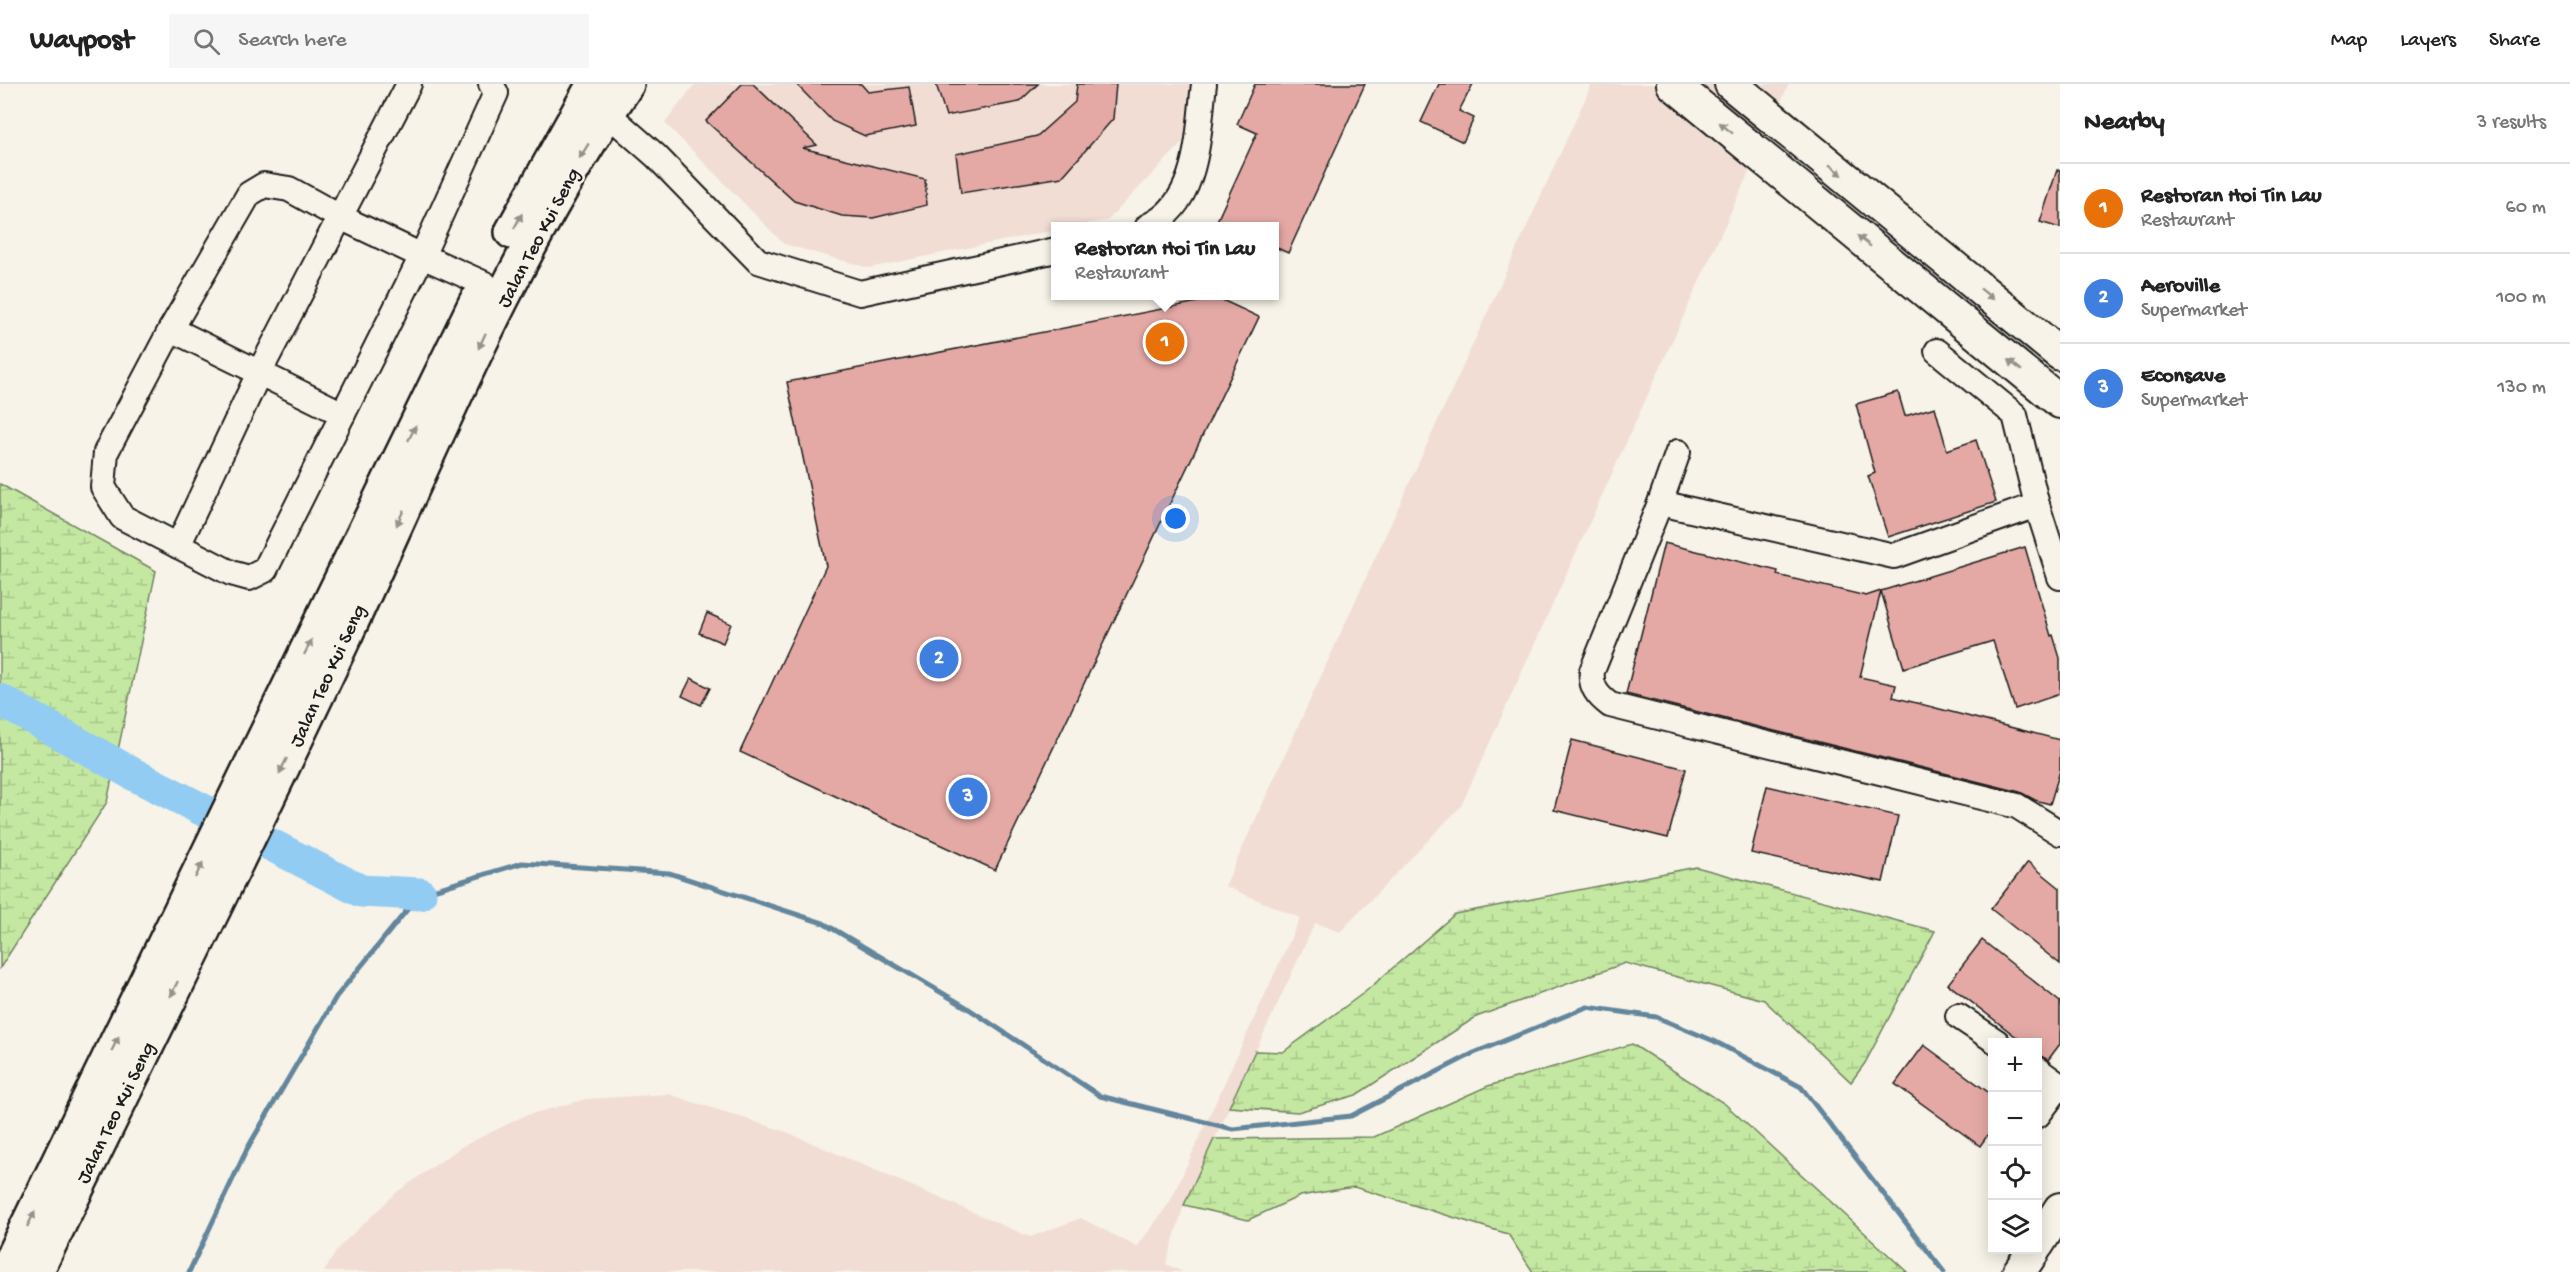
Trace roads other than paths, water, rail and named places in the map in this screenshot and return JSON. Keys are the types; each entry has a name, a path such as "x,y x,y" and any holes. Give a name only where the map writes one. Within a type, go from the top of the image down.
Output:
{"highway":[{"name":"Jalan Teo Kui Seng","path":"295,706 485,284 559,144 594,84"},
{"name":"Jalan Teo Kui Seng","path":"36,1272 187,929 295,706 515,270 627,84"},
{"name":"Jalan Teo Kui Seng","path":"5,1272 187,929"}],"main road":[{"path":"1672,84 2060,402"},
{"path":"1731,84 2060,354"},
{"path":"2042,1237 2060,1209"},
{"path":"2042,1241 2060,1219"}],"street":[{"path":"178,546 259,373 338,216 409,84"},
{"path":"485,284 422,256 338,216 289,189 264,185 249,194 171,329 106,452 103,488 122,517 231,573 249,578 265,570 422,256 496,93 491,84"},
{"path":"1154,222 1176,206 1187,183 1195,161 1204,84"},
{"path":"607,114 656,156 758,261 860,293 1051,251"},
{"path":"171,329 343,414"},
{"path":"1937,351 2015,415 2037,505 2060,578"},
{"path":"1678,452 1660,503 1592,671 1591,681 1602,699 1610,705 2017,806 2058,828"},
{"path":"1660,503 1894,556 2037,505"},
{"path":"1958,1016 1991,1038"},
{"path":"2042,1073 2060,1086 2042,1109"}],"waterway":[{"path":"0,700 133,774 361,891 420,894"},
{"path":"189,1272 247,1149 336,997 420,894 522,863 669,873 823,923 966,1007 1100,1096 1233,1129 1351,1116 1474,1053 1587,1007 1656,1017 1714,1041 1801,1087 1944,1272"}],"place":[{"name":"Restoran Hoi Tin Lau","path":"1165,342"},
{"name":"Aeroville","path":"939,659"},
{"name":"Econsave","path":"968,797"}]}
